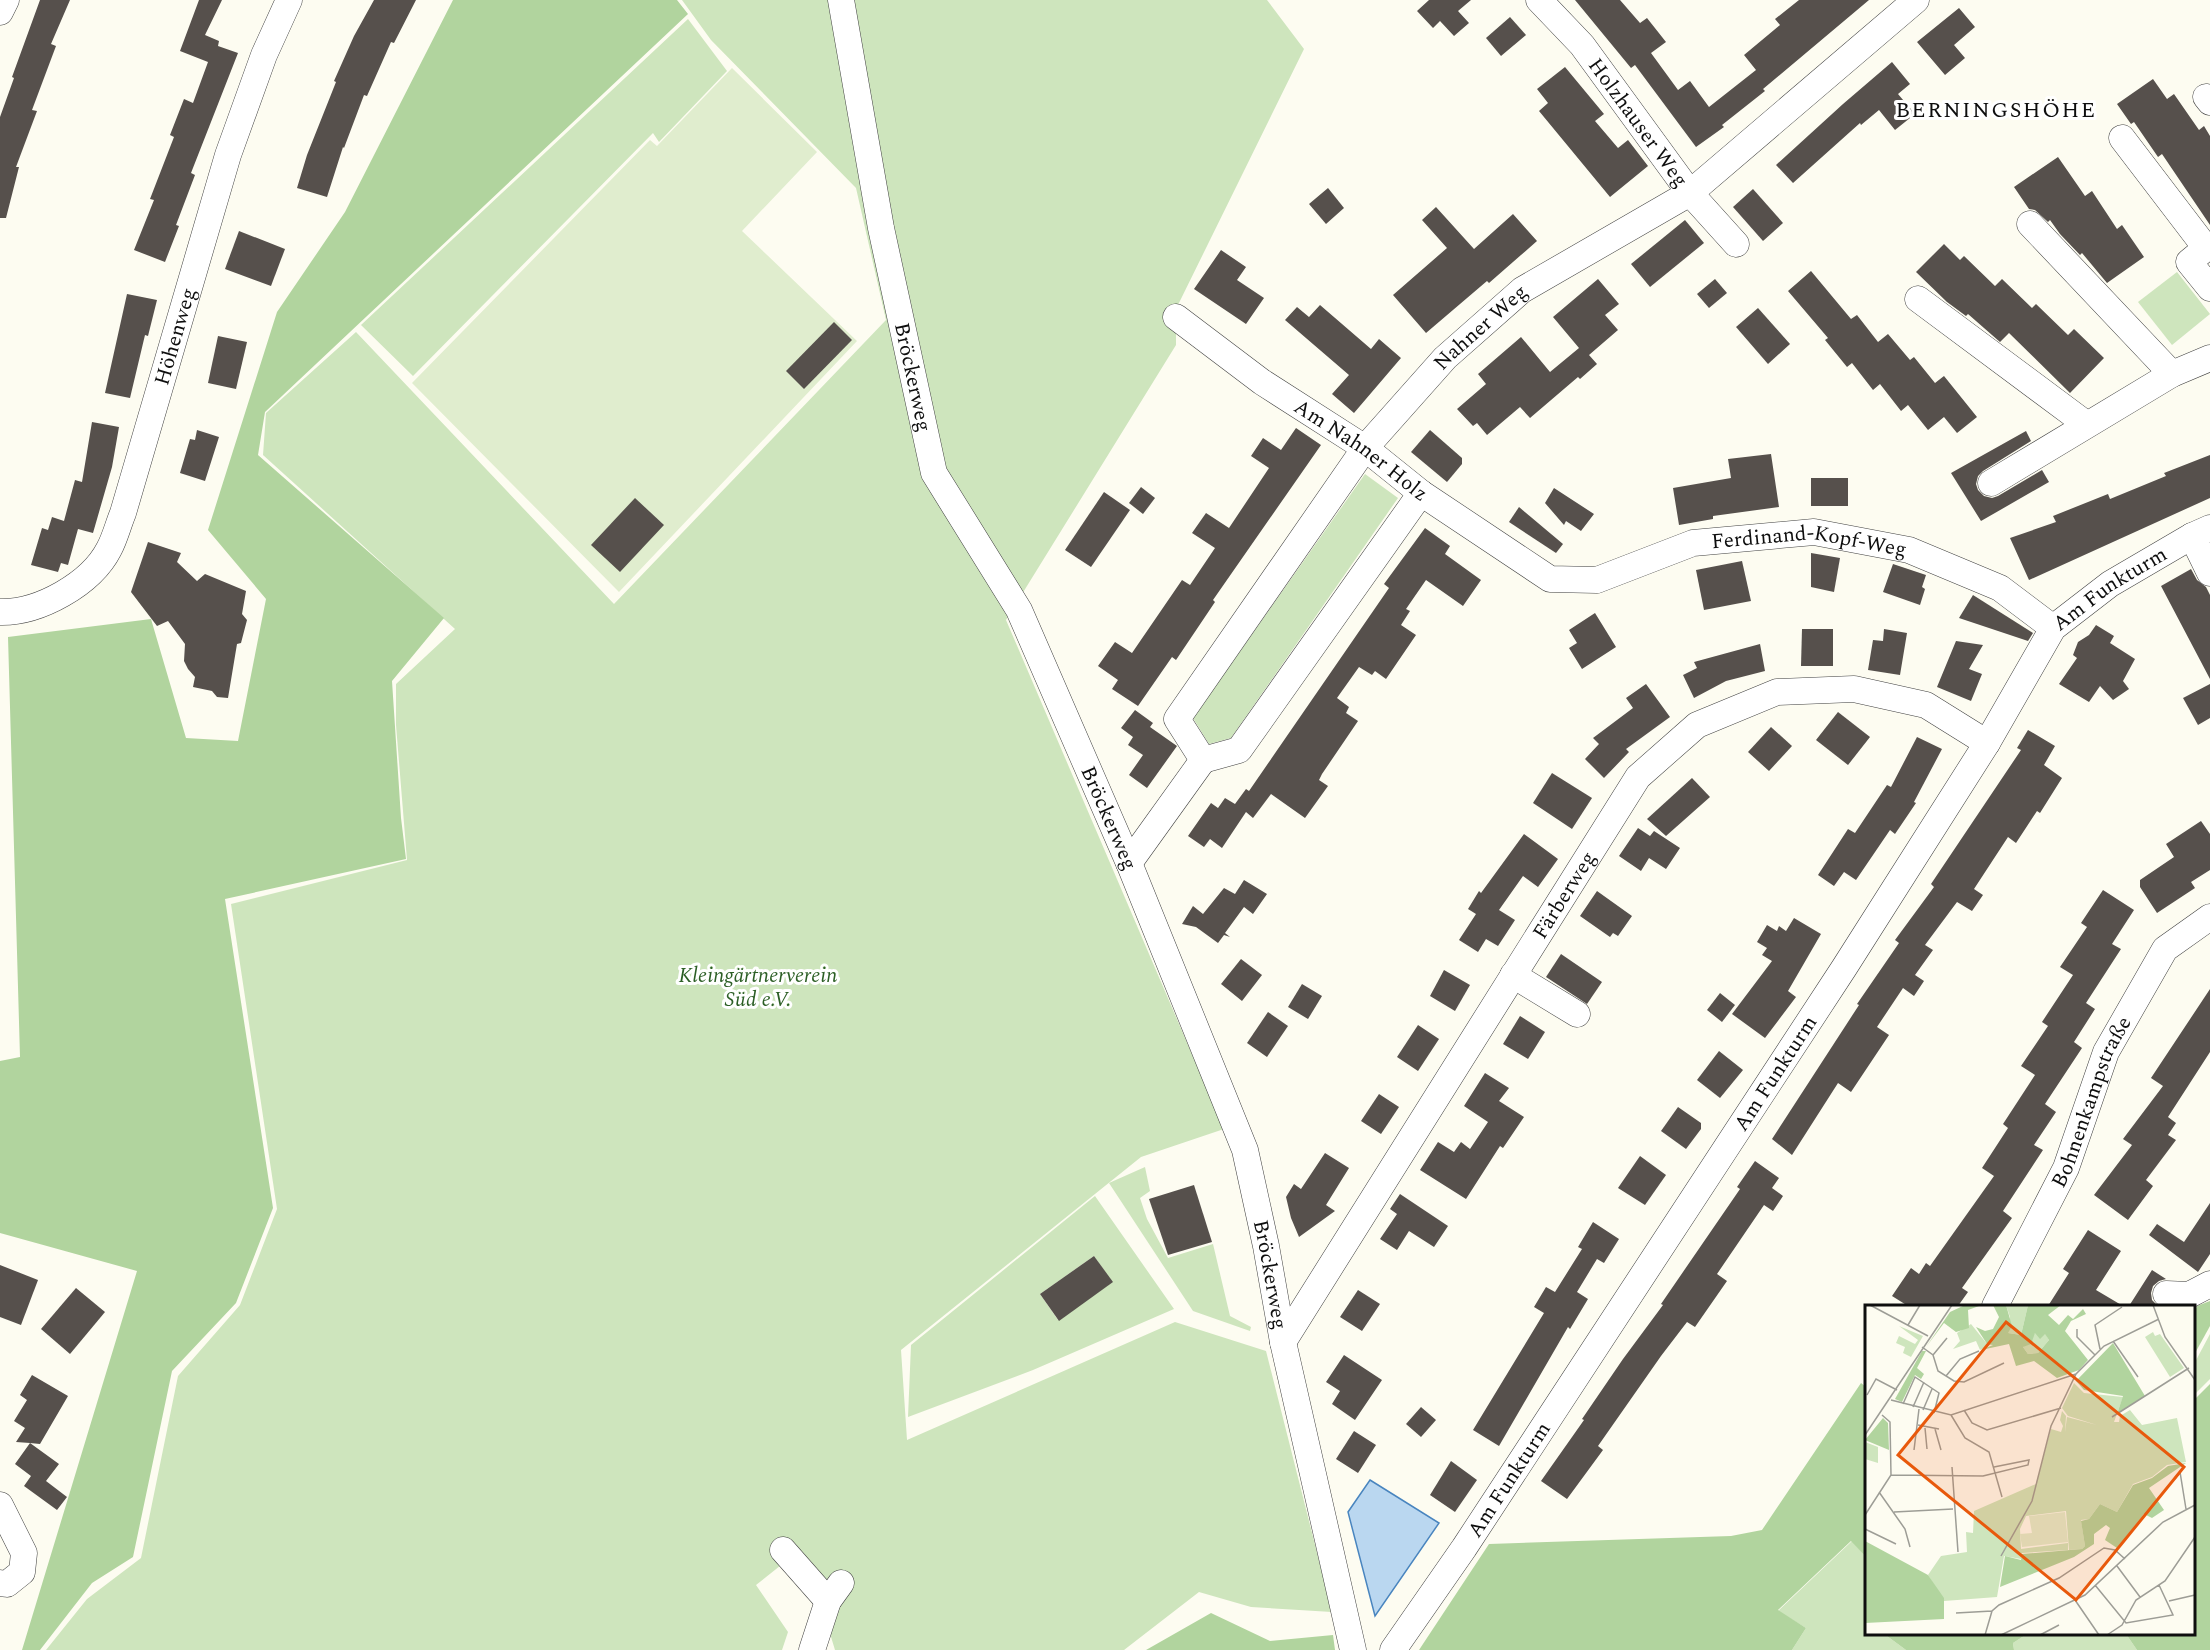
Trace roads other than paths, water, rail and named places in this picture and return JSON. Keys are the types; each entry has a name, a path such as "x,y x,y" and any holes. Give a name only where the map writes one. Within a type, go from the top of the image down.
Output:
{"street":[{"path":"0,12 6,0"},
{"name":"Höhenweg","path":"0,612 15,612 51,600 84,580 108,550 123,513 228,155 264,55 289,0"},
{"name":"Bröckerweg","path":"841,0 881,228 934,473 1019,610 1129,863 1245,1150 1266,1246 1283,1342 1353,1650"},
{"name":"Holzhauser Weg","path":"1539,0 1582,45 1690,193 1736,244"},
{"name":"Nahner Weg","path":"1203,759 1177,719 1365,448 1445,358 1522,290 1690,193 1916,0"},
{"path":"2122,138 2206,248 2189,262 2206,273"},
{"path":"2030,224 2172,374"},
{"path":"1918,299 2086,424"},
{"name":"Am Nahner Holz","path":"1176,317 1262,382 1365,448 1420,493 1550,579"},
{"path":"1991,483 2172,374 2210,358"},
{"path":"1129,863 1203,759 1239,750 1420,493"},
{"name":"Ferdinand-Kopf-Weg","path":"1550,579 1597,580 1693,543 1814,532 1909,550 2000,588 2053,628"},
{"name":"Am Funkturm","path":"1393,1650 1464,1548 1811,1018 1987,743 2053,628 2110,584 2201,532 2210,573"},
{"name":"Färberweg","path":"1283,1342 1638,777 1698,725 1777,692 1854,689 1926,705 1987,743"},
{"name":"Bohnenkampstraße","path":"1996,1305 2066,1167 2106,1052 2164,949 2210,917"},
{"path":"1513,975 1576,1014"},
{"path":"2166,1294 2189,1295 2210,1284"},
{"path":"0,1505 24,1553 22,1572 7,1584 0,1583"},
{"path":"783,1550 834,1592 812,1650"}],"water":[{"path":"1370,1480 1439,1523 1375,1616 1348,1512"}],"district":[{"name":"BERNINGSHÖHE","path":"1996,109"}],"park label":[{"name":"Kleingärtnerverein Süd e.V.","path":"758,987"}]}
